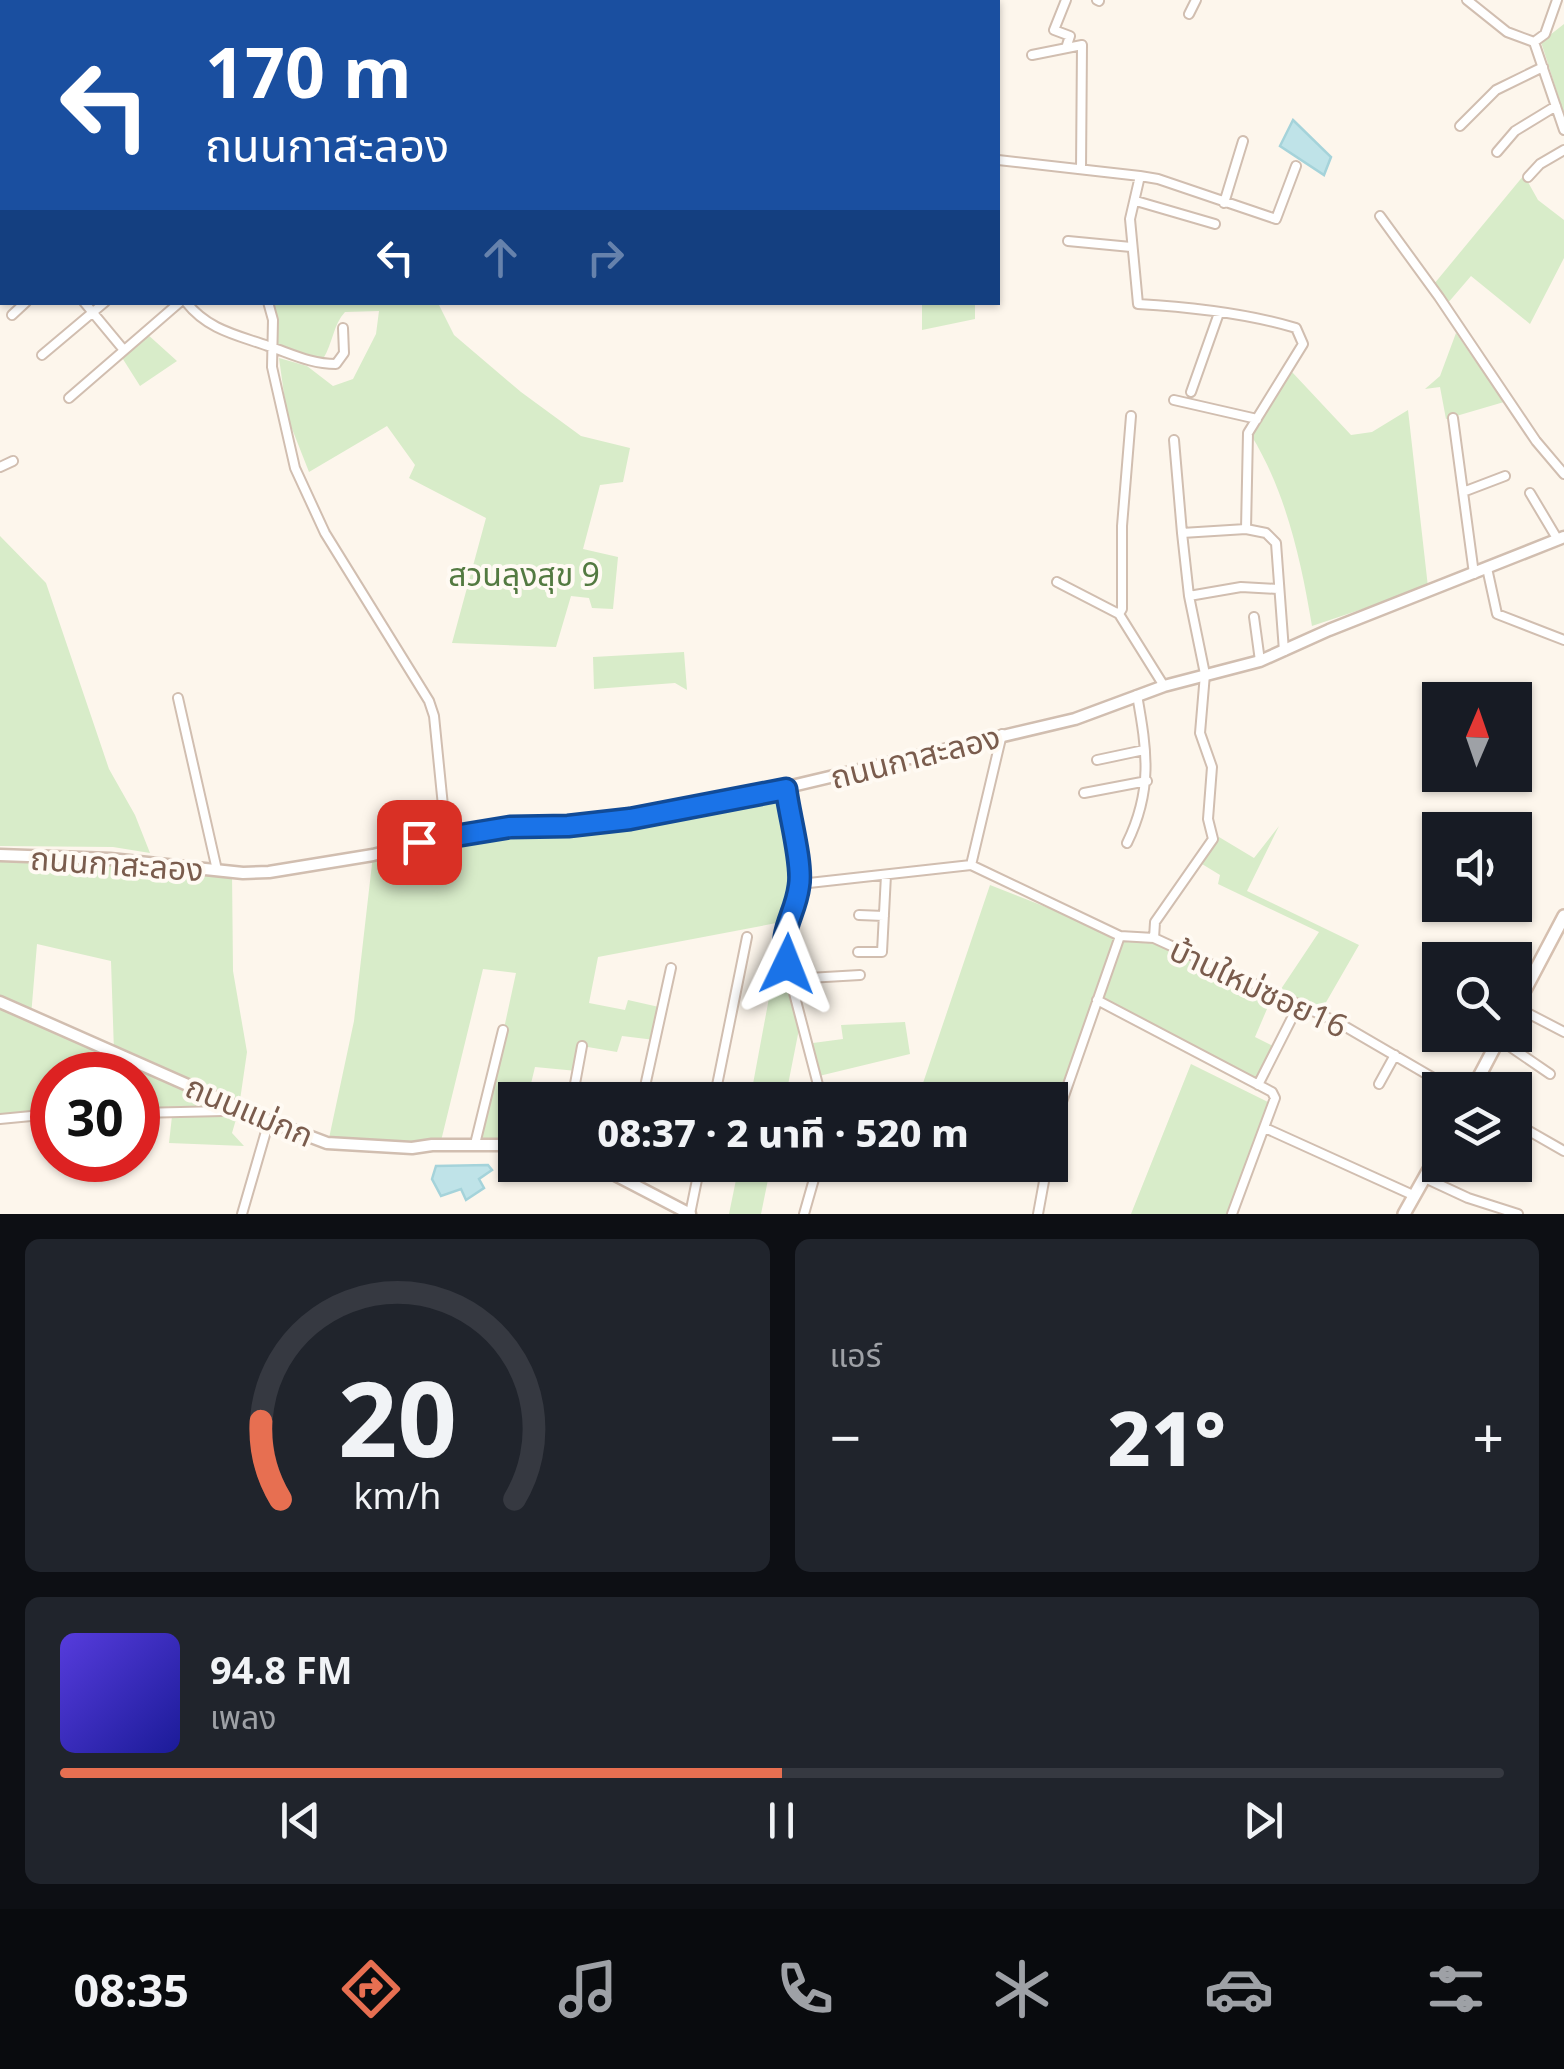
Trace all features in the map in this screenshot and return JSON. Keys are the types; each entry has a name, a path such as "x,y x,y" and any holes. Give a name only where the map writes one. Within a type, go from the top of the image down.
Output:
{"main road":[{"path":"1532,977 1564,916"},
{"path":"1404,1214 1423,1182"}],"street":[{"path":"1066,0 1054,30 1070,36 1067,45"},
{"path":"1190,14 1196,0"},
{"path":"1467,0 1506,32 1534,42"},
{"path":"1534,42 1544,34 1557,0"},
{"path":"1534,42 1564,130"},
{"path":"1032,55 1082,45 1081,169"},
{"path":"1460,126 1496,90 1543,67"},
{"path":"1496,152 1514,131 1556,106"},
{"path":"1224,204 1243,142"},
{"path":"1528,176 1564,150"},
{"path":"1000,160 1158,179 1277,220 1296,166"},
{"path":"1140,176 1130,218 1138,304 1219,313 1296,328 1304,344 1248,434 1246,529"},
{"path":"1136,201 1215,224"},
{"path":"1380,216 1440,296 1536,441 1564,474"},
{"path":"1068,241 1131,247"},
{"path":"12,315 23,305"},
{"path":"86,305 123,348"},
{"path":"42,355 102,305"},
{"path":"69,398 123,348 179,305"},
{"path":"186,305 214,328 294,358 336,364 344,353 344,328"},
{"path":"269,305 273,320 272,367 295,468 324,533 431,706 446,836"},
{"path":"1191,392 1219,313"},
{"path":"1174,400 1257,419"},
{"path":"1119,614 1131,416"},
{"path":"1453,418 1474,574"},
{"name":"บ้านใหม่ซอย16","path":"1174,440 1189,596 1205,674 1200,734 1212,767 1208,819 1212,838 1155,922 1154,938 1339,1023 1424,1072"},
{"path":"0,468 13,461"},
{"path":"1463,492 1506,476"},
{"path":"1530,492 1561,538"},
{"path":"1182,533 1246,529 1266,533 1276,543 1284,651"},
{"name":"ถนนกาสะลอง","path":"0,855 110,859 256,872 374,855 446,836 510,827 630,819 786,789 1076,719 1164,686 1260,661 1561,538"},
{"path":"1487,568 1497,614 1564,640"},
{"path":"1057,582 1119,614 1164,686"},
{"path":"1189,596 1242,588 1278,589"},
{"path":"1254,618 1260,661"},
{"path":"1128,843 1148,781 1137,695"},
{"path":"178,698 217,870"},
{"path":"972,865 1002,734"},
{"path":"1097,760 1144,750"},
{"path":"1084,793 1148,781"},
{"path":"786,789 800,884 784,938 817,1082"},
{"path":"800,884 972,865 1120,936 1154,938"},
{"path":"858,952 882,952 886,875"},
{"path":"859,915 884,916"},
{"path":"1068,1082 1120,936"},
{"path":"718,1082 747,938"},
{"path":"646,1082 671,968"},
{"path":"791,979 860,975"},
{"path":"1096,1000 1272,1092 1275,1098 1232,1214"},
{"name":"ถนนแม่กก","path":"0,1002 269,1121 328,1143 412,1148 498,1145"},
{"path":"1258,1085 1298,1006"},
{"path":"1532,1016 1564,1032"},
{"path":"475,1144 503,1030"},
{"path":"575,1082 582,1046"},
{"path":"1520,1052 1550,1074"},
{"path":"1380,1084 1396,1055"},
{"path":"160,1112 239,1107"},
{"path":"0,1119 30,1116"},
{"path":"242,1214 269,1121"},
{"path":"1265,1128 1415,1196"},
{"path":"1532,1133 1564,1151"},
{"path":"631,1182 690,1214 697,1182"},
{"path":"804,1214 813,1182"},
{"path":"1038,1214 1044,1182"},
{"path":"1434,1182 1518,1214"}],"green space":[{"path":"1564,24 1564,114 1541,42"},
{"path":"1524,175 1538,200 1564,220 1564,258 1530,324 1471,276 1447,304 1434,284"},
{"path":"274,305 439,305 454,335 521,392 581,436 630,448 623,482 600,485 583,549 618,557 613,609 592,608 589,598 571,596 556,647 452,643 486,518 409,478 415,465 387,426 309,472 287,416 279,358 307,366 333,386 353,379 376,334 379,311 345,312 323,359 277,345"},
{"path":"922,305 975,305 975,319 922,330"},
{"path":"146,333 177,361 140,386 121,356"},
{"path":"1456,333 1504,402 1446,419 1440,387 1425,389 1440,376"},
{"path":"1292,372 1351,435 1372,432 1408,410 1428,587 1312,626 1290,527 1274,480 1251,435"},
{"path":"0,536 46,583 109,769 135,815 150,853 113,847 0,846"},
{"name":"สวนลุงสุข 9","path":"684,652 687,690 675,683 594,689 593,657"},
{"path":"786,789 800,884 787,921 598,957 589,1003 625,1010 628,1000 659,1007 655,1040 622,1036 617,1052 582,1046 577,1071 535,1067 531,1082 498,1082 498,1145 479,1144 516,973 483,969 440,1145 328,1143 354,1021 373,855 446,836 561,826"},
{"path":"1279,826 1247,891 1359,945 1321,1011 1279,992 1319,932 1218,884 1220,875 1202,864 1219,837 1254,858"},
{"path":"0,855 232,872 233,971 247,1052 239,1107 160,1072 160,1052 114,1052 111,961 37,944 31,1016 0,1002"},
{"path":"990,885 1120,936 1154,938 1273,995 1255,1037 1277,1048 1258,1085 1098,1001 1068,1083 923,1082"},
{"path":"787,964 801,1019 789,1082 753,1082 769,998"},
{"path":"0,1007 100,1052 30,1052 30,1113 0,1115"},
{"path":"905,1022 910,1054 819,1076 813,1043 843,1039 841,1025"},
{"path":"1191,1064 1270,1103 1230,1214 1131,1214"},
{"path":"160,1079 213,1103 212,1109 160,1110"},
{"path":"172,1116 237,1116 232,1133 244,1146 169,1143"},
{"path":"736,1182 768,1182 761,1214 729,1214"}],"water":[{"path":"1293,120 1331,157 1324,175 1280,146"},
{"path":"488,1165 492,1170 479,1179 484,1188 466,1200 461,1189 441,1196 432,1179 436,1166"}],"route":[{"path":"419,842 510,827 568,826 686,811 786,789 800,884 785,926 787,964"}]}
